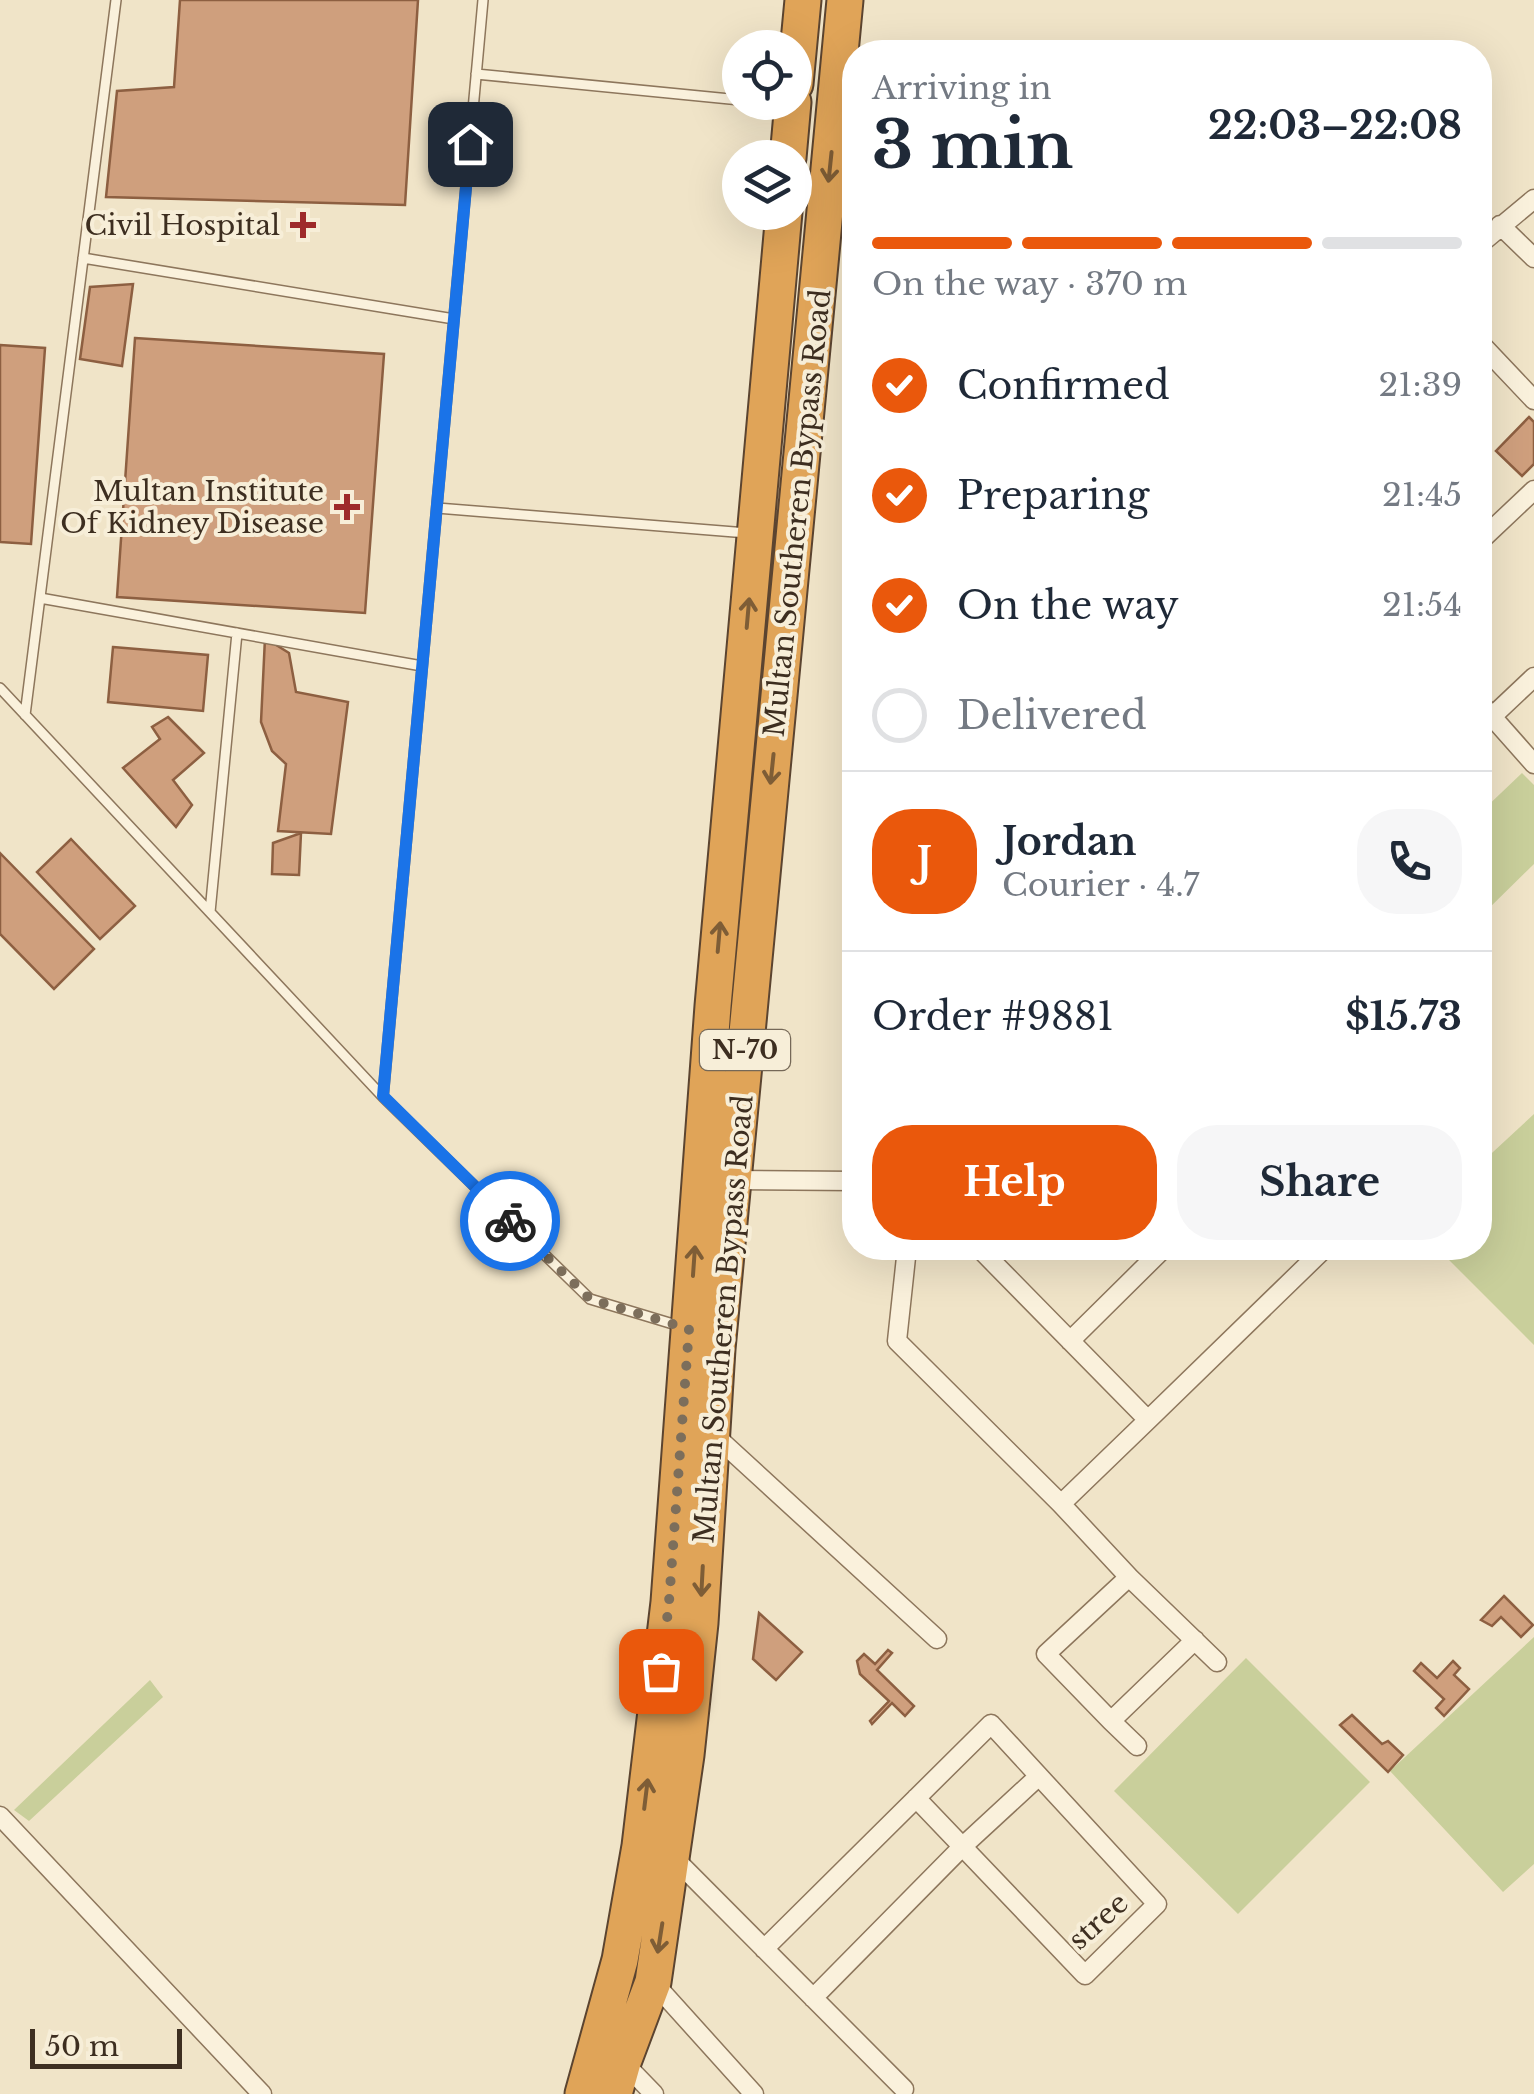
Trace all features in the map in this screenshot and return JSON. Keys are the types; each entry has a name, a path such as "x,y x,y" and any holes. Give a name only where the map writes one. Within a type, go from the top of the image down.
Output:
{"highway":[{"path":"799,30 802,0"},
{"name":"Multan Southeren Bypass Road","path":"845,0 847,40"},
{"name":"Multan Southeren Bypass Road","path":"618,2078 653,1982 686,1755 700,1623 710,1432 733,1180 842,116"},
{"name":"Multan Southeren Bypass Road","path":"583,2094 620,1960 640,1846 669,1602 713,1006 782,230"}],"street":[{"path":"1492,233 1534,199"},
{"path":"1500,225 1534,258"},
{"path":"1492,356 1534,400"},
{"path":"1492,530 1534,490"},
{"path":"1492,710 1534,677"},
{"path":"1492,723 1534,764"},
{"path":"733,1180 842,1181"},
{"path":"906,1260 898,1341 1217,1662"},
{"path":"999,1260 1070,1341 1148,1420"},
{"path":"1070,1341 1152,1260"},
{"path":"1062,1504 1314,1260"},
{"path":"710,1432 937,1639"},
{"path":"1129,1577 1046,1654 1137,1746"},
{"path":"1110,1721 1195,1640"},
{"name":"stree","path":"764,1948 990,1724 1157,1904 1085,1976 916,1798"},
{"path":"813,1998 962,1847 1039,1776"},
{"path":"0,1816 262,2094"},
{"path":"672,1856 904,2089"},
{"path":"653,1982 754,2094"},
{"path":"618,2078 654,2094"}],"lane":[{"path":"26,716 116,0"},
{"path":"383,1096 483,0"},
{"path":"476,74 722,98"},
{"path":"84,258 454,318"},
{"path":"437,508 755,534"},
{"path":"40,598 422,666"},
{"path":"210,912 236,633"},
{"path":"0,688 383,1096 590,1299 689,1329"}],"green space":[{"path":"1522,773 1534,785 1534,864 1492,905 1492,802"},
{"path":"1534,1114 1534,1345 1449,1260 1492,1260 1492,1153"},
{"path":"1534,1637 1534,1864 1503,1892 1390,1771"},
{"path":"1246,1658 1370,1782 1238,1914 1114,1791"},
{"path":"150,1680 163,1697 29,1821 14,1810"}],"building":[{"path":"180,0 418,0 405,205 106,197 117,91 174,87"},
{"path":"133,284 122,366 80,359 90,287"},
{"path":"135,338 384,354 365,613 117,597"},
{"path":"0,345 45,348 31,544 0,542"},
{"path":"1529,417 1534,422 1534,464 1522,476 1496,451"},
{"path":"265,638 289,653 296,692 348,702 331,834 278,831 286,764 272,751 261,722"},
{"path":"113,647 208,655 203,711 108,702"},
{"path":"168,717 204,753 173,780 192,805 176,827 123,768 160,739 152,727"},
{"path":"301,833 299,875 272,874 273,843"},
{"path":"71,839 135,906 100,939 37,872"},
{"path":"0,853 94,949 54,989 0,934"},
{"path":"1504,1596 1533,1625 1521,1637 1501,1617 1492,1626 1481,1620"},
{"path":"759,1613 802,1652 776,1680 753,1659"},
{"path":"888,1650 892,1653 877,1670 914,1706 905,1716 892,1703 872,1724 870,1721 889,1701 860,1674 857,1661 864,1654 875,1664"},
{"path":"1453,1661 1460,1668 1454,1675 1469,1689 1444,1716 1436,1708 1444,1699 1414,1671 1421,1663 1437,1678"},
{"path":"1352,1715 1382,1744 1388,1741 1403,1755 1388,1772 1340,1725"}],"way so far":[{"path":"510,1221 590,1299 689,1329 661,1671"}],"place":[{"name":"Civil Hospital","path":"303,225"},
{"name":"Multan Institute Of Kidney Disease","path":"347,507"}],"route":[{"path":"470,144 383,1096 510,1221"}]}
